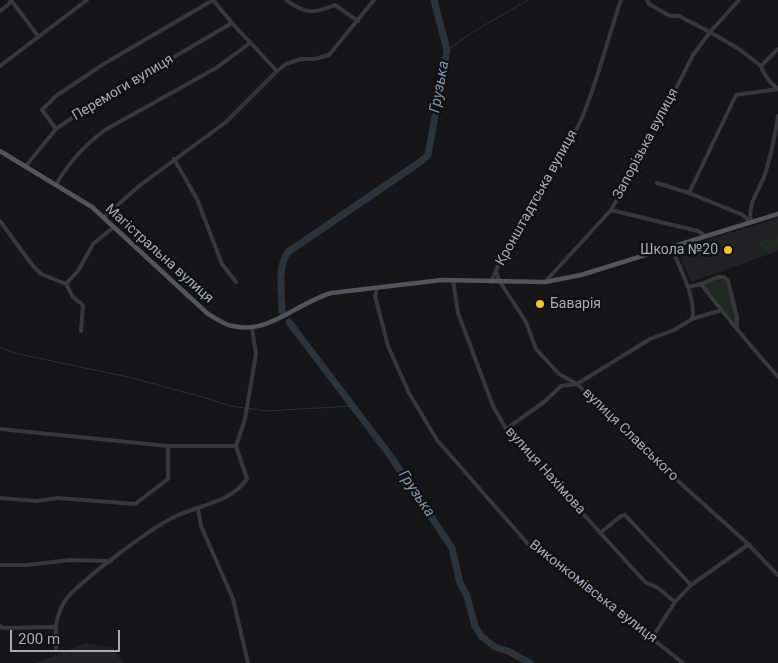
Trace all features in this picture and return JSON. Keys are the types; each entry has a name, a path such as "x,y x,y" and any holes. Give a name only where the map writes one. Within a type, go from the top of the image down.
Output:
{"main road":[{"name":"Магістральна вулиця","path":"0,151 92,207 208,314 231,326 252,328 275,320 317,297 331,293 433,280 545,282 581,275 778,214"}],"street":[{"path":"0,11 11,0 38,36"},
{"path":"0,66 87,0"},
{"path":"56,129 42,110 56,96 102,65 213,0 277,71"},
{"path":"286,0 300,9 314,13 335,5 358,21"},
{"path":"104,217 139,186 226,122 286,64 301,59 315,59 329,55 373,0"},
{"name":"Кронштадтська вулиця","path":"491,282 498,266 558,166 581,119 595,86 609,34 621,0"},
{"path":"647,0 649,4 670,16 679,16 738,49 761,66 764,74 778,89"},
{"name":"Запорізька вулиця","path":"545,282 611,210 639,162 693,55 710,32 739,0"},
{"name":"Перемоги вулиця","path":"25,167 56,129 82,111 232,23"},
{"path":"56,185 64,171 89,142 105,130 216,68 250,43"},
{"path":"761,66 778,49"},
{"path":"689,193 736,95 778,89"},
{"path":"751,222 750,207 765,174 775,137 778,116"},
{"path":"174,159 197,199 222,264 236,282"},
{"path":"657,182 743,215 751,222"},
{"path":"611,210 698,231 705,236"},
{"path":"0,220 37,270 41,274 66,284 73,297 83,305 81,331"},
{"path":"66,284 78,271 93,244 114,227"},
{"path":"672,247 688,287 694,313 692,319"},
{"name":"вулиця Славського","path":"496,272 500,282 526,322 536,349 560,374 577,384 678,481 748,544 778,575"},
{"path":"688,287 718,277 724,277 728,281 737,317 737,327"},
{"name":"вулиця Нахімова","path":"453,280 458,313 493,406 506,428 645,582 658,588 675,602"},
{"path":"701,284 737,327 750,346 778,377"},
{"name":"Виконкомівська вулиця","path":"377,288 375,296 388,346 409,393 437,440 528,544 558,569 684,663"},
{"path":"506,428 544,402 562,386 577,384 650,339 674,330 692,319 722,310"},
{"path":"56,648 54,627 64,602 93,573 165,522 198,508 216,503 242,486 247,478 236,446 245,419 256,354 252,328"},
{"path":"0,428 168,446 236,446"},
{"path":"0,498 37,501 57,498 135,504 168,479 168,446"},
{"path":"198,508 201,526 218,561 233,599 248,663"},
{"path":"600,533 621,516 625,515 691,585"},
{"path":"652,638 675,602 691,585 748,544"},
{"path":"0,564 27,565 70,560 111,561"},
{"path":"0,626 3,628 54,627"}],"shaded area":[{"name":"Школа №20","path":"778,218 778,251 691,282 677,249"},
{"path":"778,236 778,246 762,251 759,242"},
{"path":"718,279 723,279 726,282 736,318 735,323 704,285"},
{"path":"86,643 113,648 124,663 36,663"}],"waterway":[{"name":"Грузька","path":"282,311 281,272 288,252 428,155 447,50 434,0"},
{"path":"447,50 473,32 528,0"},
{"name":"Грузька","path":"289,322 389,454 452,548 460,583 467,596 475,626 481,636 495,647 508,651 530,663"},
{"path":"0,347 14,353 128,377 230,406 267,411 353,406"}],"place":[{"name":"Школа №20","path":"728,250"},
{"name":"Баварія","path":"540,304"}]}
